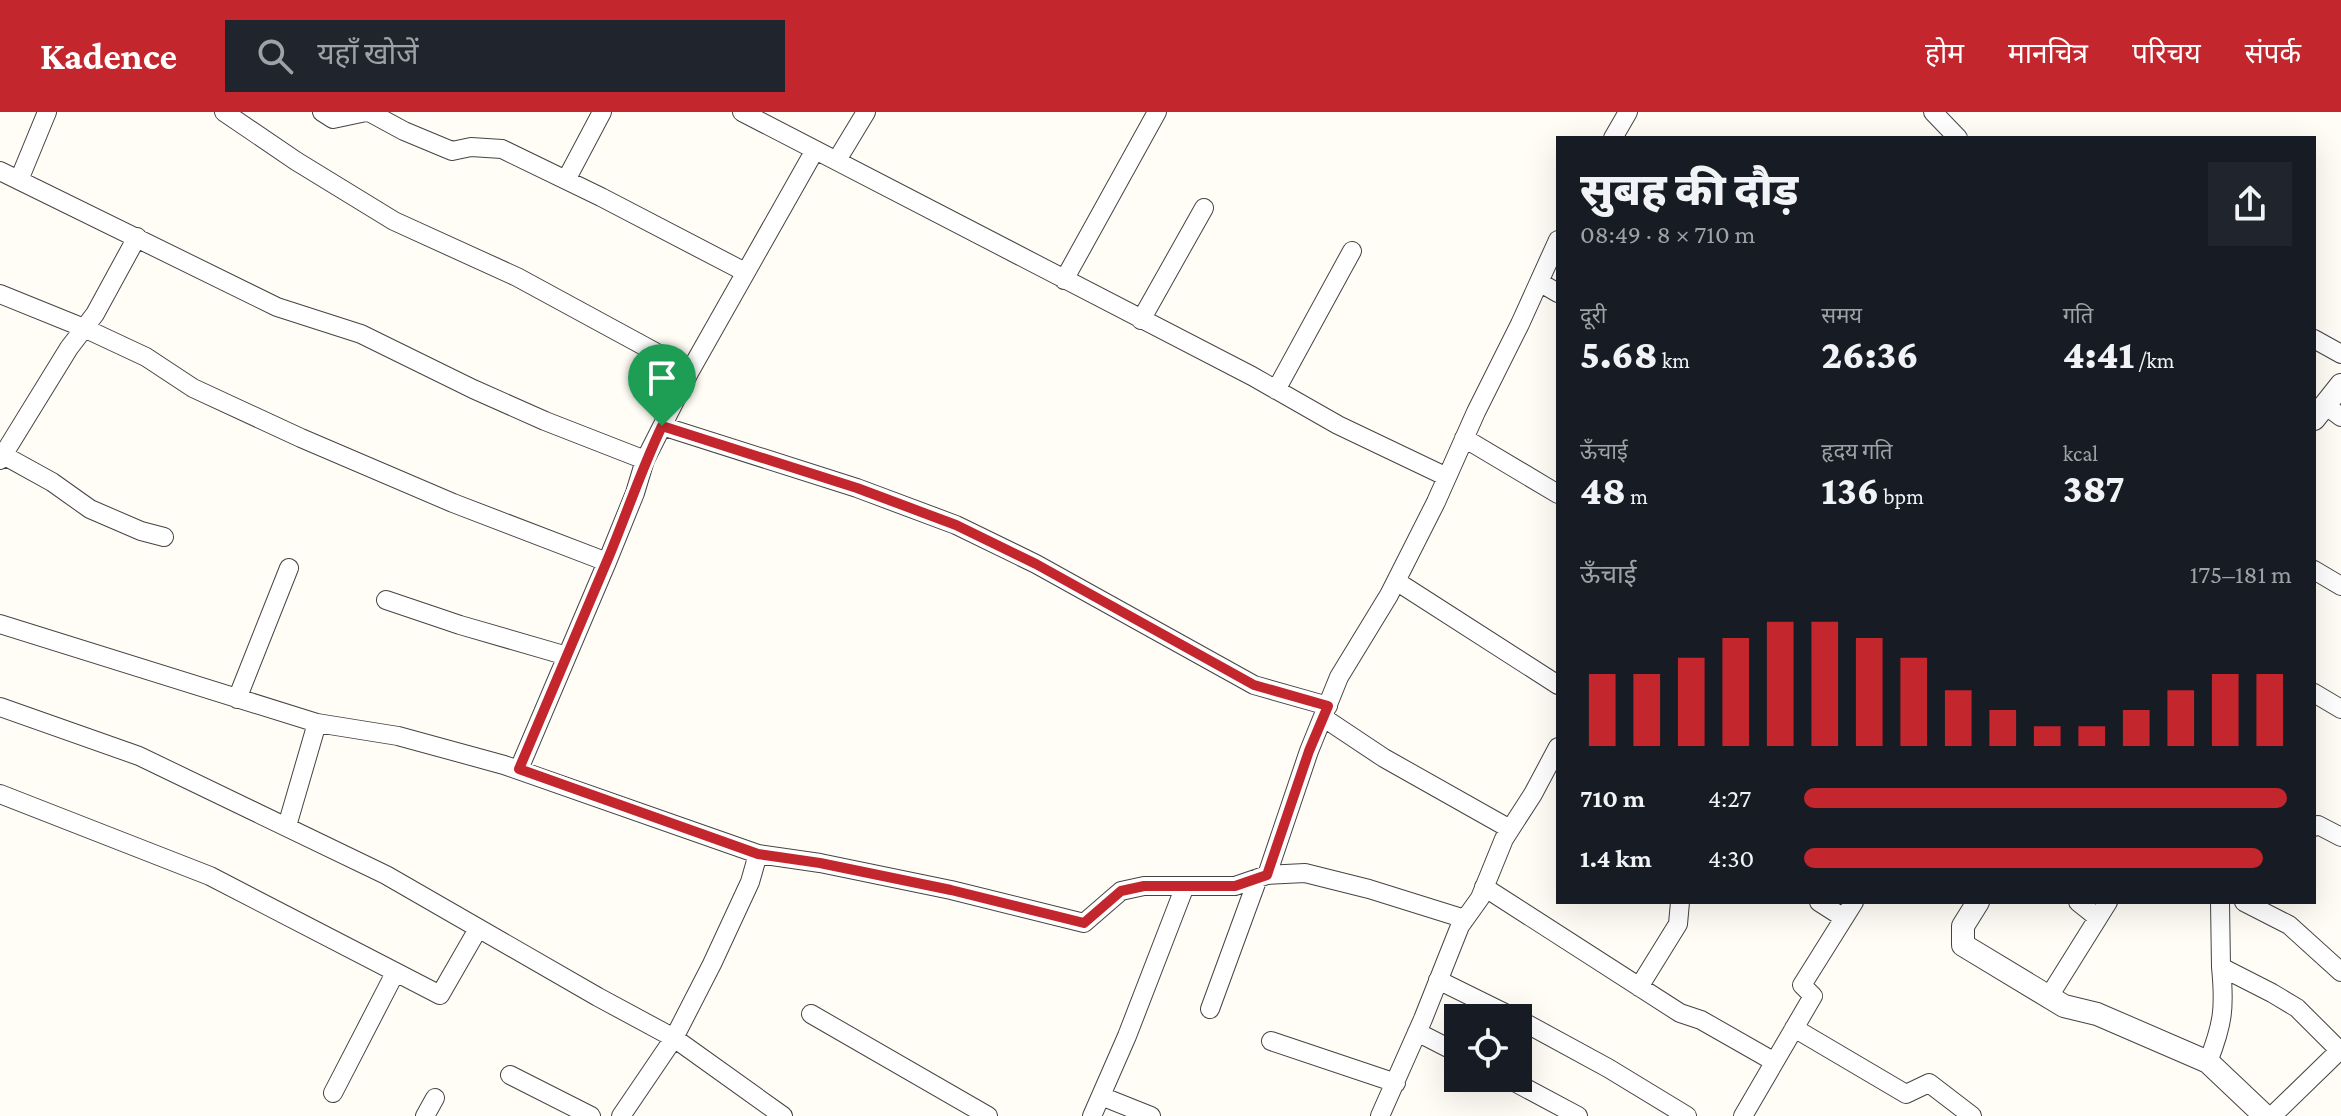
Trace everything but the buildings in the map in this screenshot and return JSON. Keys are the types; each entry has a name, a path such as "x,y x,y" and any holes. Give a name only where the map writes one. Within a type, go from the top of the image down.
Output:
{"street":[{"path":"19,180 47,112"},
{"path":"224,112 394,221 517,277 690,371"},
{"path":"322,112 333,119 368,112 452,151 471,147 502,149 745,272"},
{"path":"566,180 602,112"},
{"path":"742,112 1338,425 1447,477"},
{"path":"837,160 866,112"},
{"path":"1064,280 1157,112"},
{"path":"1616,136 1628,112"},
{"path":"1933,112 1956,136"},
{"path":"519,769 607,562 645,460 690,371 815,150"},
{"path":"0,171 277,307 361,334 502,402 645,460"},
{"path":"1141,320 1204,208"},
{"path":"137,237 95,314 3,449 90,509 141,531 164,537"},
{"path":"1210,1009 1339,677 1396,581 1556,244"},
{"path":"1276,390 1352,251"},
{"path":"1539,282 1556,292"},
{"path":"0,294 146,357 193,388 301,438 453,503 607,562"},
{"path":"2316,340 2341,354"},
{"path":"2327,414 2341,385"},
{"path":"662,426 844,483 956,525 1036,564 1254,685 1326,712 1384,758 1510,829"},
{"path":"1464,438 1556,493"},
{"path":"237,699 289,568"},
{"path":"2316,571 2341,586"},
{"path":"1396,581 1556,684"},
{"path":"386,600 567,656"},
{"path":"0,624 317,723 398,736 519,769 758,854 820,863 951,890 1084,923 1121,891 1144,886 1235,886 1262,876 1305,873 1465,919"},
{"path":"2316,694 2341,709"},
{"path":"0,707 139,756 386,875 674,1038 783,1116"},
{"path":"287,826 317,723"},
{"path":"1380,1116 1460,926 1480,898 1504,839 1556,752"},
{"path":"0,794 210,876 440,995 478,929"},
{"path":"2316,826 2341,837"},
{"path":"621,1116 674,1038 744,895 758,854"},
{"path":"1092,1116 1185,886"},
{"path":"1484,887 1680,1013 1701,1020 1773,1061"},
{"path":"1639,987 1678,924 1680,904"},
{"path":"1743,1116 1813,996 1802,985 1849,910 1826,904"},
{"path":"1977,904 1963,926 1963,945 2064,1006 2097,1014 2208,1062 2265,1116"},
{"path":"2208,1062 2221,1030 2224,997 2220,904"},
{"path":"2248,904 2289,925 2341,972"},
{"path":"2048,998 2103,910"},
{"path":"2221,967 2297,1008 2338,1046 2272,1116"},
{"path":"333,1093 395,973"},
{"path":"1438,980 1487,1004"},
{"path":"811,1014 988,1116"},
{"path":"1532,1027 1687,1116"},
{"path":"1794,1028 1906,1094 1929,1083 1972,1116"},
{"path":"1417,1032 1444,1046"},
{"path":"1271,1041 1396,1083"},
{"path":"510,1075 591,1116"},
{"path":"1532,1091 1578,1116"},
{"path":"1101,1096 1151,1116"},
{"path":"425,1116 435,1098"}],"route":[{"path":"662,426 762,456 956,525 1036,564 1254,685 1328,706 1290,803 1267,875 1235,886 1144,886 1121,891 1084,923 951,890 820,863 758,854 519,769 607,562 645,460 662,426"}]}
